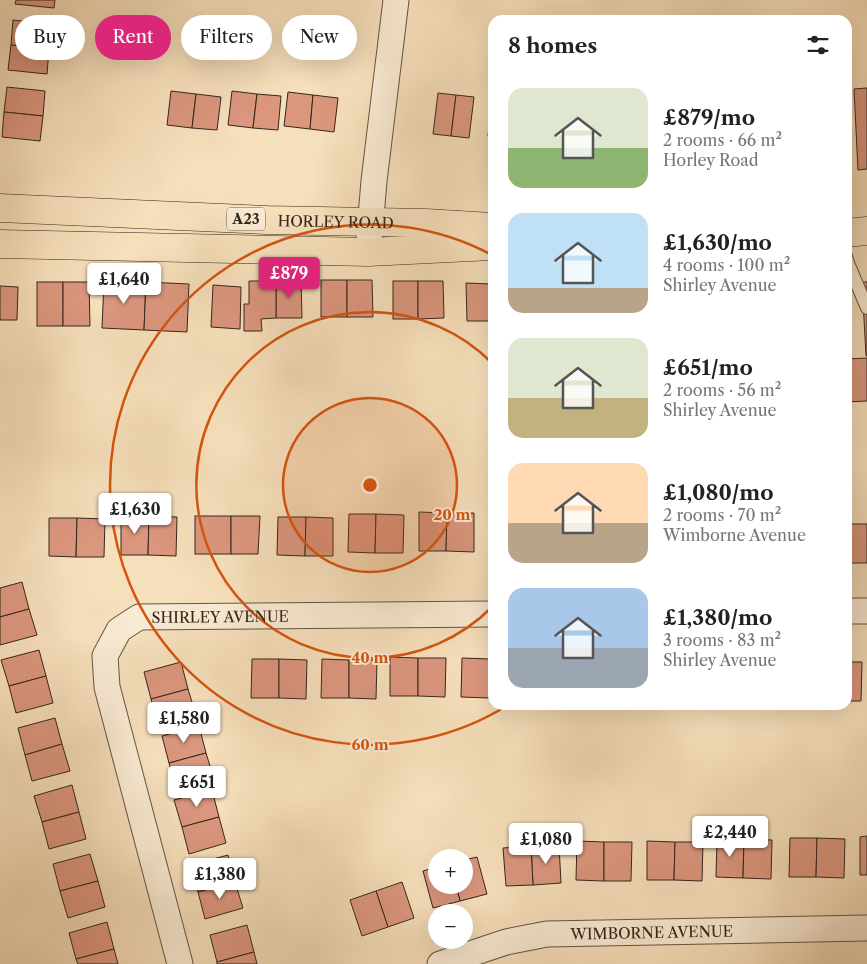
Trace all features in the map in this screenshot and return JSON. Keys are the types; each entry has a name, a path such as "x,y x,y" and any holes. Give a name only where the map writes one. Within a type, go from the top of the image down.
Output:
{"main road":[{"name":"HORLEY ROAD","path":"0,208 268,220 370,221 488,227"},
{"path":"852,232 867,231"},
{"name":"HORLEY ROAD","path":"0,244 368,252 488,246"}],"street":[{"path":"368,252 396,0"},
{"path":"852,611 867,611"},
{"name":"SHIRLEY AVENUE","path":"180,964 108,687 105,656 119,630 139,617 488,614"},
{"name":"WIMBORNE AVENUE","path":"440,964 506,942 547,934 867,928"}],"lane":[{"path":"852,272 867,308"}],"building":[{"path":"16,0 55,0 54,8 15,4"},
{"path":"13,20 15,20 15,45 11,45"},
{"path":"11,45 15,45 15,60 48,60 47,74 8,70"},
{"path":"7,87 45,91 43,116 4,112"},
{"path":"867,88 867,169 858,170 854,89"},
{"path":"171,91 196,94 192,128 167,125"},
{"path":"232,91 257,94 253,128 228,125"},
{"path":"288,92 313,95 310,129 284,126"},
{"path":"438,93 456,95 451,136 433,134"},
{"path":"196,94 221,97 217,130 192,128"},
{"path":"257,94 281,96 278,130 253,128"},
{"path":"313,95 338,98 334,132 310,129"},
{"path":"456,95 474,97 469,138 451,136"},
{"path":"4,112 43,116 40,141 2,137"},
{"path":"301,280 302,318 276,318 276,281"},
{"path":"321,280 347,280 347,317 321,317"},
{"path":"347,280 372,280 373,317 347,317"},
{"path":"104,281 146,282 144,330 102,328"},
{"path":"249,281 276,281 276,318 261,319 262,331 244,331 244,304 249,304"},
{"path":"393,281 418,281 418,319 393,319"},
{"path":"418,281 443,281 444,318 418,319"},
{"path":"37,282 63,282 63,326 37,326"},
{"path":"63,282 89,282 90,326 63,326"},
{"path":"146,282 189,284 187,332 144,330"},
{"path":"862,282 867,282 867,356 866,356"},
{"path":"466,283 488,284 488,321 467,321"},
{"path":"213,285 241,287 240,329 211,327"},
{"path":"0,286 18,287 17,320 0,320"},
{"path":"867,358 867,401 852,402 852,359"},
{"path":"419,512 447,513 446,551 419,551"},
{"path":"447,513 474,513 474,552 446,551"},
{"path":"349,514 376,514 375,553 348,552"},
{"path":"376,514 404,515 403,553 375,553"},
{"path":"121,516 149,516 148,555 121,555"},
{"path":"149,516 177,517 176,556 148,555"},
{"path":"195,516 231,516 231,554 195,554"},
{"path":"231,516 260,516 258,554 231,554"},
{"path":"278,517 306,517 305,556 277,555"},
{"path":"306,517 333,518 333,556 305,556"},
{"path":"49,518 77,518 76,557 49,556"},
{"path":"77,518 105,519 104,557 76,557"},
{"path":"852,524 867,524 867,563 852,563"},
{"path":"22,582 29,609 0,617 0,588"},
{"path":"29,609 37,635 0,645 0,617"},
{"path":"39,650 46,676 9,686 1,660"},
{"path":"390,657 418,658 418,696 390,696"},
{"path":"418,658 446,658 445,697 418,696"},
{"path":"462,658 488,659 488,698 461,697"},
{"path":"252,659 279,659 279,698 251,698"},
{"path":"279,659 307,660 306,699 279,698"},
{"path":"322,659 349,660 349,698 321,698"},
{"path":"349,660 377,660 376,699 349,698"},
{"path":"181,662 188,689 151,699 144,672"},
{"path":"852,662 862,662 861,701 852,701"},
{"path":"46,676 53,703 16,713 9,686"},
{"path":"188,689 196,715 158,726 151,699"},
{"path":"55,718 62,744 25,755 18,728"},
{"path":"199,726 206,753 169,763 162,736"},
{"path":"62,744 70,771 32,781 25,755"},
{"path":"206,753 214,779 177,790 169,763"},
{"path":"72,785 79,812 42,822 34,796"},
{"path":"212,790 219,817 182,827 174,800"},
{"path":"79,812 86,839 49,849 42,822"},
{"path":"219,817 226,843 189,854 182,827"},
{"path":"867,836 867,875 860,875 860,837"},
{"path":"790,838 817,838 816,877 789,877"},
{"path":"817,838 845,839 844,878 816,877"},
{"path":"717,839 744,839 743,878 716,877"},
{"path":"744,839 772,840 771,879 743,878"},
{"path":"577,841 604,842 604,881 576,880"},
{"path":"647,841 675,842 674,880 647,880"},
{"path":"604,842 632,842 631,881 604,881"},
{"path":"675,842 703,842 702,881 674,880"},
{"path":"559,845 561,883 533,885 531,846"},
{"path":"531,846 533,885 506,886 503,848"},
{"path":"90,854 98,881 60,891 53,864"},
{"path":"228,855 235,882 198,892 191,865"},
{"path":"477,857 487,894 460,901 458,894 473,894 473,858"},
{"path":"428,869 428,890 423,871"},
{"path":"98,881 105,907 68,918 60,891"},
{"path":"235,882 243,908 205,919 198,892"},
{"path":"402,882 414,918 388,927 376,891"},
{"path":"376,891 388,927 362,936 350,900"},
{"path":"429,894 458,894 460,901 448,904 432,904"},
{"path":"107,922 114,949 76,959 69,933"},
{"path":"247,925 254,952 217,962 210,935"},
{"path":"114,949 118,964 78,964 76,959"},
{"path":"254,952 257,964 217,964 217,962"}]}
